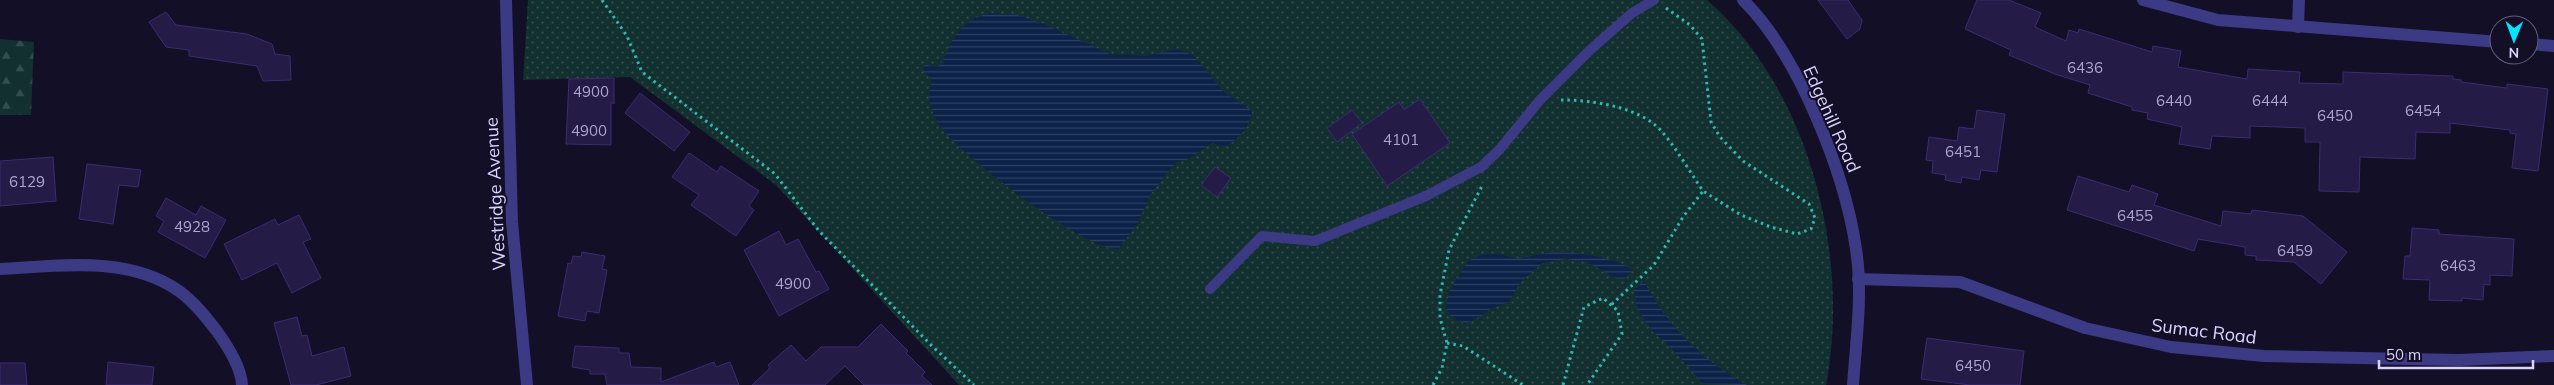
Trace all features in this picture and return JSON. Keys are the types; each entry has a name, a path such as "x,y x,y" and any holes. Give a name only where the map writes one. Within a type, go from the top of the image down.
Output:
{"street":[{"name":"Westridge Avenue","path":"506,0 512,222 527,385"},
{"name":"Edgehill Road","path":"1743,0 1753,10 1783,53 1820,125 1842,183 1856,248 1858,279 1859,308 1853,385"},
{"path":"2142,0 2218,20 2489,41"},
{"path":"2298,27 2299,0"},
{"path":"2539,45 2554,46"},
{"path":"0,269 105,265 152,276 179,291 202,312 226,343 242,378 242,385"},
{"name":"Sumac Road","path":"1858,279 1960,282 2085,328 2171,347 2264,356 2430,360 2554,356"}],"lane":[{"path":"1210,289 1262,236 1315,241 1426,196 1477,169 1499,150 1540,100 1632,13 1658,2"}],"path":[{"path":"602,0 627,36 642,72 774,174 818,231 932,346 974,385"},
{"path":"1540,100 1581,100 1616,106 1642,117 1663,132 1703,191 1741,215 1797,234 1811,229 1815,218 1809,204 1743,161 1720,137 1711,122 1702,39 1690,25 1658,2"},
{"path":"1432,385 1442,368 1447,343 1440,318 1440,294 1449,250 1482,186 1477,169"},
{"path":"1611,305 1654,265 1703,191"},
{"path":"1563,385 1584,307 1603,298 1618,311 1622,334 1587,385"},
{"path":"1447,343 1463,346 1523,385"}],"green space":[{"path":"528,0 1707,0 1742,37 1772,79 1796,126 1814,177 1826,230 1832,283 1832,335 1826,385 959,385 776,185 630,77 523,80"},
{"path":"0,39 34,42 31,115 0,115"}],"water":[{"path":"990,13 1017,15 1044,24 1110,54 1146,56 1177,49 1193,55 1224,92 1252,111 1249,122 1240,136 1226,147 1212,143 1187,160 1176,162 1150,195 1137,225 1118,249 1102,245 1079,235 1052,219 996,178 952,140 936,120 929,98 931,79 923,71 925,64 933,67 941,65 963,26"},
{"path":"1552,252 1605,258 1633,270 1624,279 1615,278 1587,262 1566,259 1543,263 1522,280 1509,302 1490,309 1483,315 1465,324 1451,317 1446,307 1449,292 1468,261 1481,255 1500,254 1517,259"},
{"path":"1644,281 1653,298 1675,328 1715,365 1747,385 1703,384 1676,353 1654,333 1637,309 1634,290"}],"building":[{"path":"1818,0 1848,0 1862,20 1860,29 1847,39"},
{"path":"1977,0 2009,0 2041,13 2035,27 2066,41 2069,30 2078,33 2079,29 2152,52 2153,46 2181,51 2178,67 2247,79 2248,69 2300,72 2299,83 2343,84 2343,72 2453,76 2453,79 2461,80 2461,82 2507,88 2507,84 2548,89 2538,171 2512,168 2516,134 2510,133 2510,130 2450,123 2450,133 2416,132 2415,159 2360,157 2359,192 2319,191 2320,142 2305,142 2305,128 2250,126 2250,138 2212,136 2210,149 2179,144 2182,127 2147,119 2148,113 2132,110 2132,107 2088,93 2090,85 2055,74 2009,55 2011,50 1965,29"},
{"path":"166,12 176,25 247,34 272,44 275,54 290,56 291,80 263,81 257,66 189,56 189,50 166,47 149,22"},
{"path":"614,78 614,104 611,102 611,145 566,144 569,79"},
{"path":"640,93 690,132 674,151 625,113"},
{"path":"1420,99 1450,143 1387,186 1352,134 1399,102 1404,110"},
{"path":"1352,110 1362,123 1337,142 1327,128"},
{"path":"1977,110 2005,114 1997,172 1981,170 1979,180 1962,177 1961,183 1945,180 1946,175 1932,173 1933,161 1926,160 1929,137 1957,141 1959,127 1974,129"},
{"path":"689,153 717,172 721,166 759,191 749,206 754,210 736,236 691,205 699,195 672,177"},
{"path":"53,157 56,201 0,206 0,161"},
{"path":"87,164 141,170 138,187 119,185 113,224 79,219"},
{"path":"1215,167 1231,178 1217,197 1201,185"},
{"path":"2078,176 2129,192 2132,185 2158,194 2154,205 2221,226 2223,211 2251,214 2252,210 2303,216 2347,252 2321,284 2294,262 2256,260 2256,256 2245,255 2245,247 2198,239 2194,251 2067,210"},
{"path":"166,198 196,215 201,206 226,220 205,258 158,232 164,221 156,216"},
{"path":"299,215 311,239 303,242 321,278 292,293 277,263 242,280 224,244 275,219 278,225"},
{"path":"2412,228 2439,230 2439,234 2514,239 2512,276 2490,275 2490,285 2484,284 2483,300 2462,298 2462,301 2429,300 2430,280 2403,279 2405,256 2410,256"},
{"path":"779,231 786,245 798,239 816,272 819,271 829,289 779,316 744,250"},
{"path":"582,252 605,256 602,269 607,270 599,313 587,311 585,321 558,316 568,263 571,264 573,256 581,257"},
{"path":"297,317 302,336 307,335 312,356 344,347 351,376 316,385 291,385 274,323"},
{"path":"881,324 908,351 906,353 925,372 922,376 932,385 864,385 845,366 825,385 752,385 770,368 768,365 791,345 806,361 821,347 858,347"},
{"path":"1927,338 2024,351 2020,385 1970,385 1921,379"},
{"path":"575,346 619,348 619,353 629,353 631,367 661,368 661,382 714,362 716,367 730,362 739,385 607,385 605,374 590,374 590,370 572,367"},
{"path":"108,362 154,367 152,385 106,385"},
{"path":"0,363 25,363 27,385 0,385"}]}
